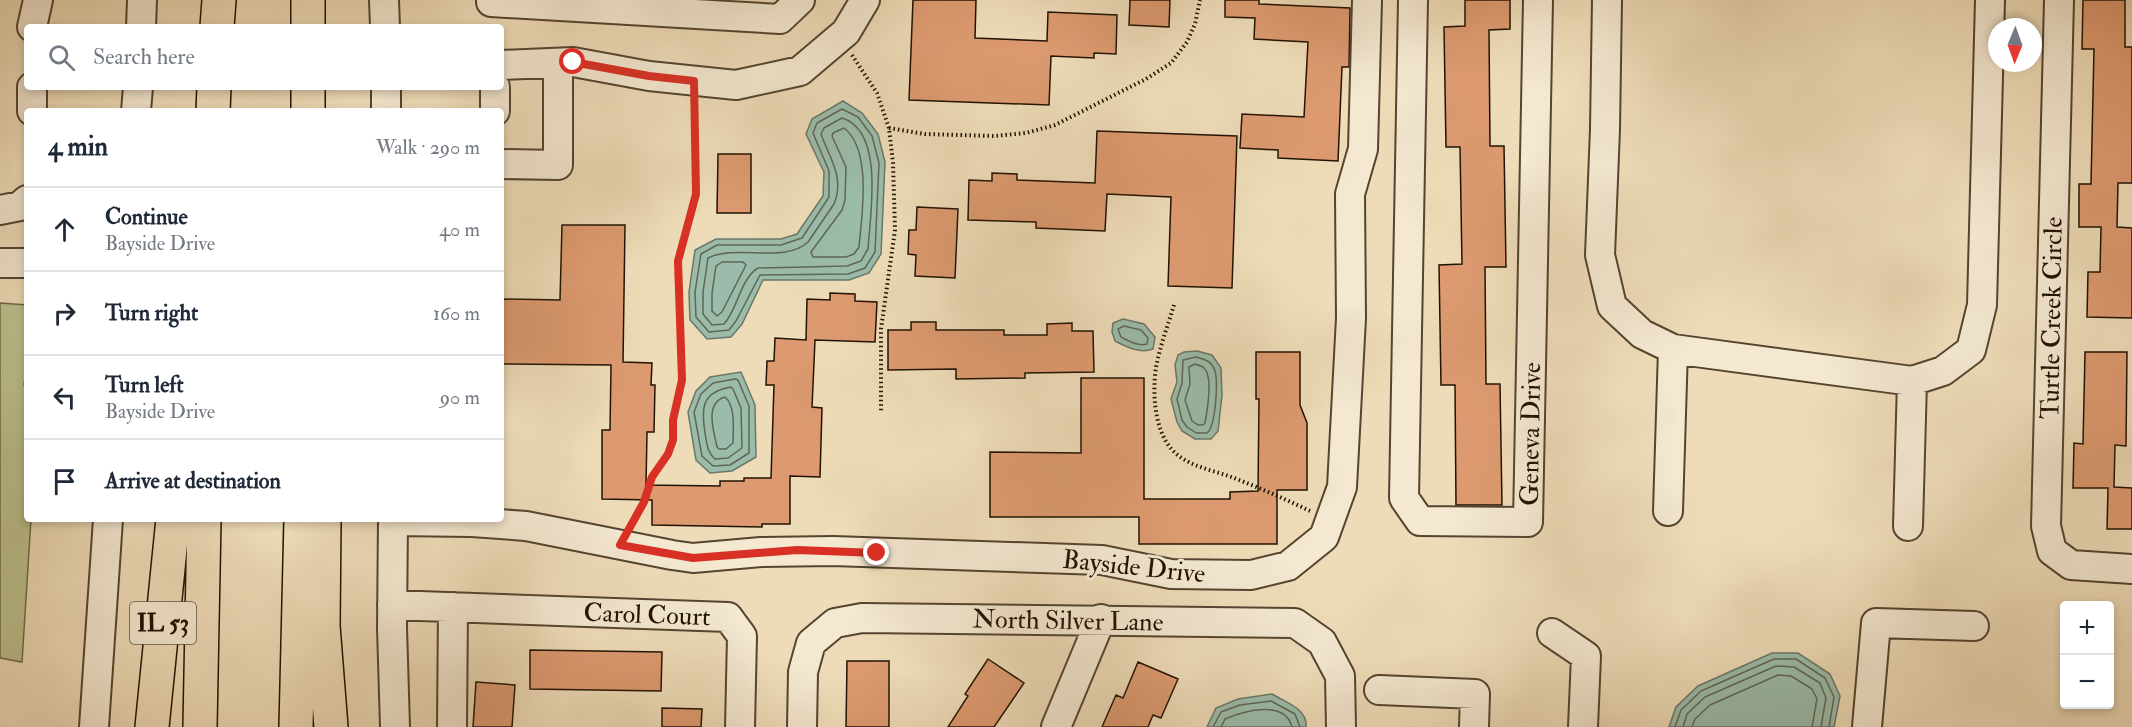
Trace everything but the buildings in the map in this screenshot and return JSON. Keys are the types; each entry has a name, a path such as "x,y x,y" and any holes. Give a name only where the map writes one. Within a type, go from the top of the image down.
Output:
{"highway":[{"path":"217,24 219,0"},
{"path":"308,0 308,24"},
{"path":"213,108 214,90"},
{"path":"308,90 308,108"},
{"name":"IL 53","path":"152,727 173,522"},
{"path":"200,727 204,522"},
{"path":"296,727 301,522"},
{"path":"324,522 323,626 331,727"}],"street":[{"path":"33,24 38,0"},
{"path":"141,24 142,0"},
{"path":"384,0 385,24"},
{"path":"491,0 491,2 780,20 800,0"},
{"path":"504,65 573,62 649,76 736,85 800,71 846,32 865,0"},
{"name":"Bayside Drive","path":"472,522 526,526 693,558 761,552 832,550 1102,560 1171,574 1251,575 1288,566 1324,537 1342,487 1351,318 1350,194 1363,149 1367,0"},
{"name":"Geneva Drive","path":"1413,0 1404,498 1420,521 1528,522 1538,0"},
{"path":"1607,0 1600,255 1611,306 1642,334 1672,349 1912,381 1943,371 1971,350 1982,305 1990,0"},
{"name":"Turtle Creek Circle","path":"2059,0 2046,526 2052,551 2072,565 2132,569"},
{"path":"504,164 558,165 558,63"},
{"path":"32,90 32,108"},
{"path":"136,108 138,90"},
{"path":"386,90 386,108"},
{"path":"495,90 495,108"},
{"path":"0,210 20,206 24,203"},
{"path":"0,262 24,263"},
{"path":"1668,511 1672,349"},
{"path":"1908,526 1912,381"},
{"path":"94,727 108,522"},
{"path":"394,522 392,605 395,727"},
{"name":"Carol Court","path":"392,605 728,617 741,636 740,727"},
{"path":"452,727 453,607"},
{"name":"North Silver Lane","path":"802,727 803,672 811,643 835,623 862,618 1294,623 1322,642 1340,676 1341,727"},
{"path":"1056,727 1101,620"},
{"path":"1867,727 1876,623 1974,626"},
{"path":"1552,633 1586,656 1583,727"},
{"path":"1379,690 1475,694 1474,727"}],"path":[{"path":"889,128 925,134 993,136 1026,132 1055,125 1146,79 1171,63 1187,42 1195,24 1200,0"},
{"path":"838,39 854,57 877,93 889,128 894,163 895,230 881,329 881,412"},
{"path":"620,545 644,502 652,477 668,454 673,440 673,420 682,380 678,261 696,194 694,81"},
{"path":"1174,305 1156,366 1155,400 1158,425 1169,444 1178,455 1197,466 1281,496 1330,520"}],"green space":[{"path":"0,303 24,305 24,522 31,522 22,662 0,658"}],"water":[{"path":"843,101 862,113 878,134 885,162 881,254 869,273 849,280 763,280 742,324 731,337 707,339 690,320 689,292 695,250 716,239 781,239 797,234 823,196 824,172 806,134 812,119"},
{"path":"1123,319 1144,324 1155,337 1153,349 1138,350 1115,341 1112,332 1113,323"},
{"path":"1197,351 1212,355 1221,368 1222,395 1218,431 1211,439 1195,439 1182,431 1177,422 1171,399 1177,382 1175,365 1178,355"},
{"path":"741,372 755,405 756,457 732,471 710,473 696,460 688,412 696,391 710,377"},
{"path":"1772,653 1798,653 1830,674 1840,696 1834,727 1669,727 1676,707 1698,686"},
{"path":"1272,694 1300,711 1306,721 1306,727 1207,727 1216,708 1238,699"}],"route":[{"path":"573,62 649,76 694,81 696,194 678,261 677,288 682,380 673,420 673,440 668,454 652,477 644,502 620,545 693,558 797,550 877,553"}]}
